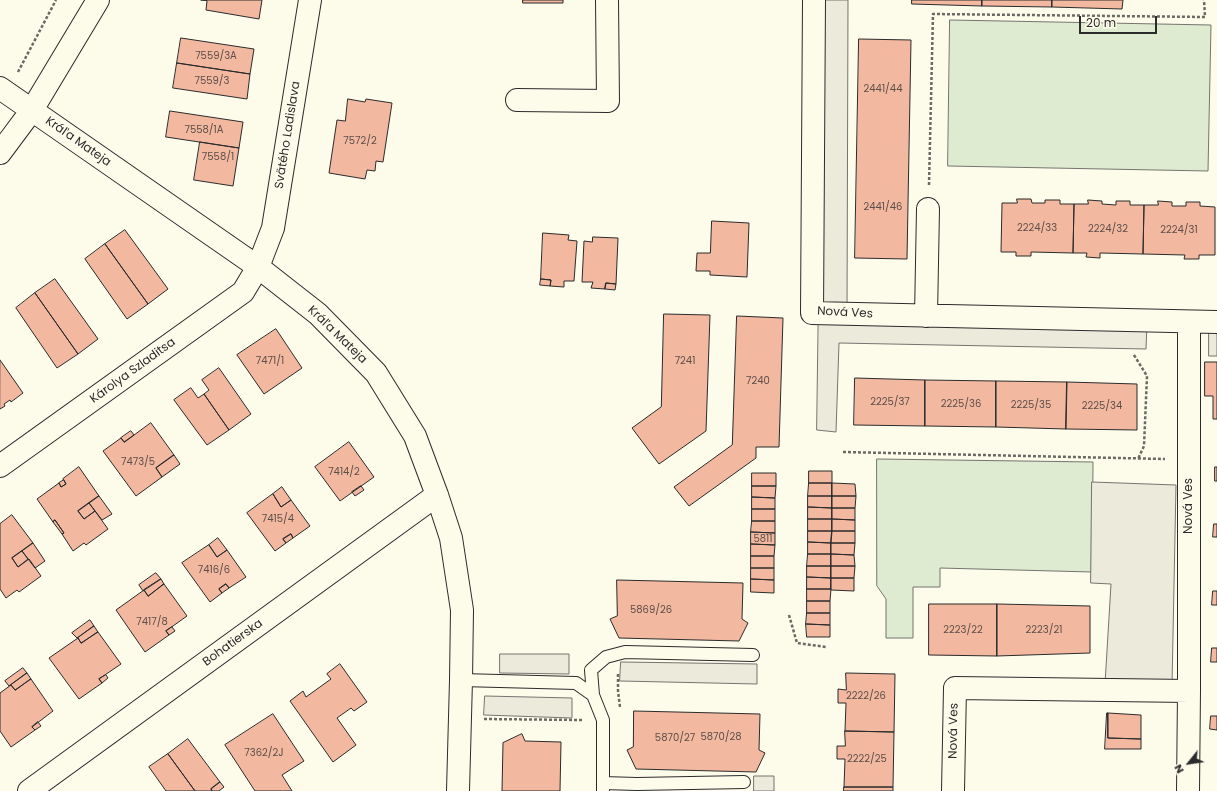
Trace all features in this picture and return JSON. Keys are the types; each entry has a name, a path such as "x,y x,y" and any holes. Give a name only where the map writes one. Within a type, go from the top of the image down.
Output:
{"street":[{"path":"0,153 32,110 98,0"},
{"name":"Svätého Ladislava","path":"258,267 273,228 310,0"},
{"path":"517,100 608,101 608,0"},
{"name":"Nová Ves","path":"814,0 812,313 1217,322"},
{"name":"Kráľa Mateja","path":"8,83 32,110 258,267 318,314 376,373 415,436 451,538 462,610 458,791"},
{"path":"926,316 928,209"},
{"name":"Károlya Szladitsa","path":"0,466 243,292 258,267"},
{"name":"Nová Ves","path":"1188,791 1189,322"},
{"name":"Bohatierska","path":"28,791 437,495"},
{"name":"Nová Ves","path":"953,791 955,688 1189,691"}],"lane":[{"path":"744,782 637,784 603,787 603,720 592,695 591,670 606,657 625,652 753,655"},
{"path":"461,680 576,683 592,695"}],"path":[{"path":"8,83 56,0"},
{"path":"928,209 933,14 1205,16 1204,0"},
{"path":"1134,355 1147,376 1144,446 1138,459"},
{"path":"843,452 1189,460"},
{"path":"789,615 796,643 826,647"},
{"path":"480,719 622,720 618,691 618,654"}],"green space":[{"path":"950,20 1211,25 1208,171 948,166"},
{"path":"877,459 1093,462 1092,572 940,568 940,587 913,587 913,638 886,638 886,599 877,586"}],"shaded area":[{"path":"823,0 848,0 847,315 1147,323 1146,349 839,343 836,432 817,430"},
{"path":"1209,329 1217,329 1217,356 1209,356"},
{"path":"1092,482 1176,485 1172,686 1105,684 1111,584 1091,583"},
{"path":"500,654 569,654 569,674 500,673"},
{"path":"621,662 757,664 757,684 620,681"},
{"path":"485,696 572,698 572,718 484,715"},
{"path":"754,776 774,776 774,791 754,791"}],"building":[{"path":"201,0 262,0 259,19 206,10 207,1"},
{"path":"523,0 563,0 563,3 523,3"},
{"path":"912,0 982,0 982,6 912,4"},
{"path":"982,0 1052,0 1052,7 982,6"},
{"path":"1052,0 1123,0 1122,9 1052,7"},
{"path":"181,38 254,49 250,74 177,63"},
{"path":"859,39 911,40 907,259 855,258"},
{"path":"177,63 250,74 247,99 173,88"},
{"path":"348,99 365,102 366,99 392,103 383,162 376,161 375,171 367,170 365,179 329,173 337,120 345,121"},
{"path":"170,111 243,122 239,148 166,137"},
{"path":"200,142 239,148 233,186 194,180"},
{"path":"1017,199 1031,199 1032,203 1045,203 1045,200 1060,200 1060,204 1074,204 1073,253 1031,252 1031,256 1016,256 1016,252 1001,252 1002,203 1017,203"},
{"path":"1088,200 1102,201 1102,204 1116,205 1116,201 1130,201 1130,205 1144,205 1143,254 1100,253 1100,258 1086,257 1087,253 1073,253 1074,204 1088,204"},
{"path":"1158,201 1172,202 1172,206 1186,206 1186,202 1200,202 1200,206 1215,207 1215,255 1199,255 1199,259 1184,259 1185,255 1143,254 1144,205 1158,205"},
{"path":"712,221 749,223 747,277 710,275 710,271 696,271 697,253 710,253"},
{"path":"125,230 168,289 148,304 105,244"},
{"path":"543,233 569,235 568,240 577,241 574,281 564,281 564,287 550,286 551,280 541,279"},
{"path":"593,237 618,238 616,284 606,283 605,289 591,288 593,282 582,282 584,241 592,242"},
{"path":"105,244 148,304 127,319 85,259"},
{"path":"55,279 98,339 78,354 35,293"},
{"path":"541,279 551,280 550,286 540,285"},
{"path":"606,283 616,284 615,290 605,289"},
{"path":"35,293 78,354 57,368 16,308"},
{"path":"664,314 710,315 706,431 659,464 632,428 661,407"},
{"path":"737,316 783,318 779,447 756,447 756,458 689,506 674,487 732,445"},
{"path":"276,329 302,368 264,394 237,355"},
{"path":"0,360 23,393 11,402 10,400 4,404 5,406 0,409"},
{"path":"1205,362 1217,362 1217,419 1213,419 1213,396 1205,396"},
{"path":"219,368 251,414 229,430 204,394 209,390 202,380"},
{"path":"855,378 925,380 925,426 854,425"},
{"path":"925,380 996,381 996,427 925,426"},
{"path":"996,381 1067,382 1066,429 996,427"},
{"path":"1067,382 1137,384 1137,430 1066,429"},
{"path":"191,388 198,398 204,394 229,430 207,445 174,400"},
{"path":"151,423 174,455 156,468 162,477 136,496 103,451 121,438 124,442"},
{"path":"131,431 134,435 124,442 121,438"},
{"path":"349,442 374,477 340,501 315,467"},
{"path":"174,455 180,464 162,477 156,468"},
{"path":"79,467 99,496 78,511 84,519 95,511 108,529 86,545 84,543 73,551 62,534 64,533 55,520 53,522 37,499 59,483 61,487 66,484 63,479"},
{"path":"1215,467 1217,467 1217,481 1215,481"},
{"path":"809,471 832,471 832,483 809,483"},
{"path":"752,473 776,473 776,486 752,486"},
{"path":"64,480 66,484 61,487 59,483"},
{"path":"809,483 832,483 832,496 808,496"},
{"path":"832,483 855,484 856,496 832,496"},
{"path":"361,486 364,490 355,496 352,492"},
{"path":"752,486 776,486 775,498 752,497"},
{"path":"282,487 291,500 281,507 273,494"},
{"path":"273,494 281,507 291,500 310,526 293,538 291,534 283,539 286,543 275,551 247,513"},
{"path":"99,496 112,514 102,520 89,503"},
{"path":"808,496 832,496 832,508 808,507"},
{"path":"832,496 856,496 855,508 832,508"},
{"path":"752,497 775,498 775,509 752,509"},
{"path":"89,503 95,511 84,519 78,511"},
{"path":"808,507 832,508 832,519 808,519"},
{"path":"832,508 855,508 855,520 832,519"},
{"path":"752,509 775,509 775,521 752,521"},
{"path":"12,515 33,543 12,558 18,567 29,559 41,576 19,592 17,590 6,598 0,589 0,524"},
{"path":"808,519 832,519 832,531 808,531"},
{"path":"832,519 855,520 855,531 832,531"},
{"path":"55,520 64,533 62,534 53,522"},
{"path":"752,521 775,521 775,533 751,532"},
{"path":"1214,524 1217,524 1217,537 1213,537"},
{"path":"808,531 832,531 831,543 808,542"},
{"path":"832,531 855,531 855,543 831,543"},
{"path":"751,532 775,533 775,545 751,544"},
{"path":"291,534 293,538 286,543 283,539"},
{"path":"218,538 227,550 217,557 209,545"},
{"path":"808,542 831,543 831,554 808,554"},
{"path":"33,543 45,561 35,568 22,551"},
{"path":"831,543 855,543 854,555 831,554"},
{"path":"751,544 775,545 774,556 751,556"},
{"path":"209,545 217,557 227,550 246,577 229,588 226,584 219,589 222,593 210,602 182,563"},
{"path":"22,551 28,559 18,567 12,558"},
{"path":"808,554 831,554 831,566 807,566"},
{"path":"831,554 854,555 855,566 831,566"},
{"path":"751,556 774,556 774,568 751,568"},
{"path":"807,566 831,566 831,578 807,577"},
{"path":"831,566 855,566 854,578 831,578"},
{"path":"751,568 774,568 774,580 751,579"},
{"path":"156,573 161,579 143,591 139,585"},
{"path":"807,577 831,578 831,589 807,589"},
{"path":"831,578 854,578 854,591 831,590"},
{"path":"161,579 164,584 148,596 144,590"},
{"path":"751,579 774,580 774,593 751,592"},
{"path":"617,580 743,583 742,619 748,623 739,641 619,638 610,619 617,616"},
{"path":"164,584 187,616 166,631 169,635 145,652 116,610 144,590 148,596"},
{"path":"226,584 229,588 222,593 219,589"},
{"path":"807,589 831,589 830,601 807,601"},
{"path":"1213,591 1217,591 1217,605 1212,605"},
{"path":"807,601 830,601 830,613 807,613"},
{"path":"929,604 997,604 997,656 929,655"},
{"path":"997,604 1090,606 1090,653 997,656"},
{"path":"807,613 830,613 830,625 806,624"},
{"path":"90,620 94,626 77,638 72,633"},
{"path":"806,624 830,625 830,637 807,637"},
{"path":"94,626 98,632 81,643 78,638"},
{"path":"172,627 175,631 169,635 166,631"},
{"path":"98,632 121,664 99,679 102,683 79,699 49,658 78,638 81,643"},
{"path":"1212,648 1217,648 1217,662 1211,662"},
{"path":"340,664 367,702 354,711 351,708 337,718 356,745 333,762 290,701 303,691 306,697 331,679 327,674"},
{"path":"23,668 27,673 9,686 5,681"},
{"path":"27,673 31,679 15,690 11,685"},
{"path":"846,673 895,674 894,732 845,731 846,703 838,703 838,689 846,690"},
{"path":"106,675 108,678 102,683 99,679"},
{"path":"31,679 53,711 32,727 35,730 11,747 0,731 0,693 11,685 15,690"},
{"path":"634,711 760,714 759,750 765,753 756,772 636,769 627,750 633,747"},
{"path":"1107,713 1108,738 1141,739 1141,749 1105,749"},
{"path":"1108,713 1141,715 1141,739 1108,738"},
{"path":"273,714 304,761 282,775 292,791 255,791 225,745"},
{"path":"1211,716 1217,716 1217,730 1210,729"},
{"path":"38,722 41,726 35,730 32,727"},
{"path":"845,731 894,732 893,787 844,787 845,759 837,759 837,746 845,746"},
{"path":"522,734 525,741 561,742 560,791 502,791 503,743"},
{"path":"188,739 220,782 211,789 212,791 195,791 168,754"},
{"path":"168,754 195,791 166,791 149,767"},
{"path":"220,782 224,787 219,791 212,791 211,789"},
{"path":"844,787 893,787 893,791 844,791"}]}
